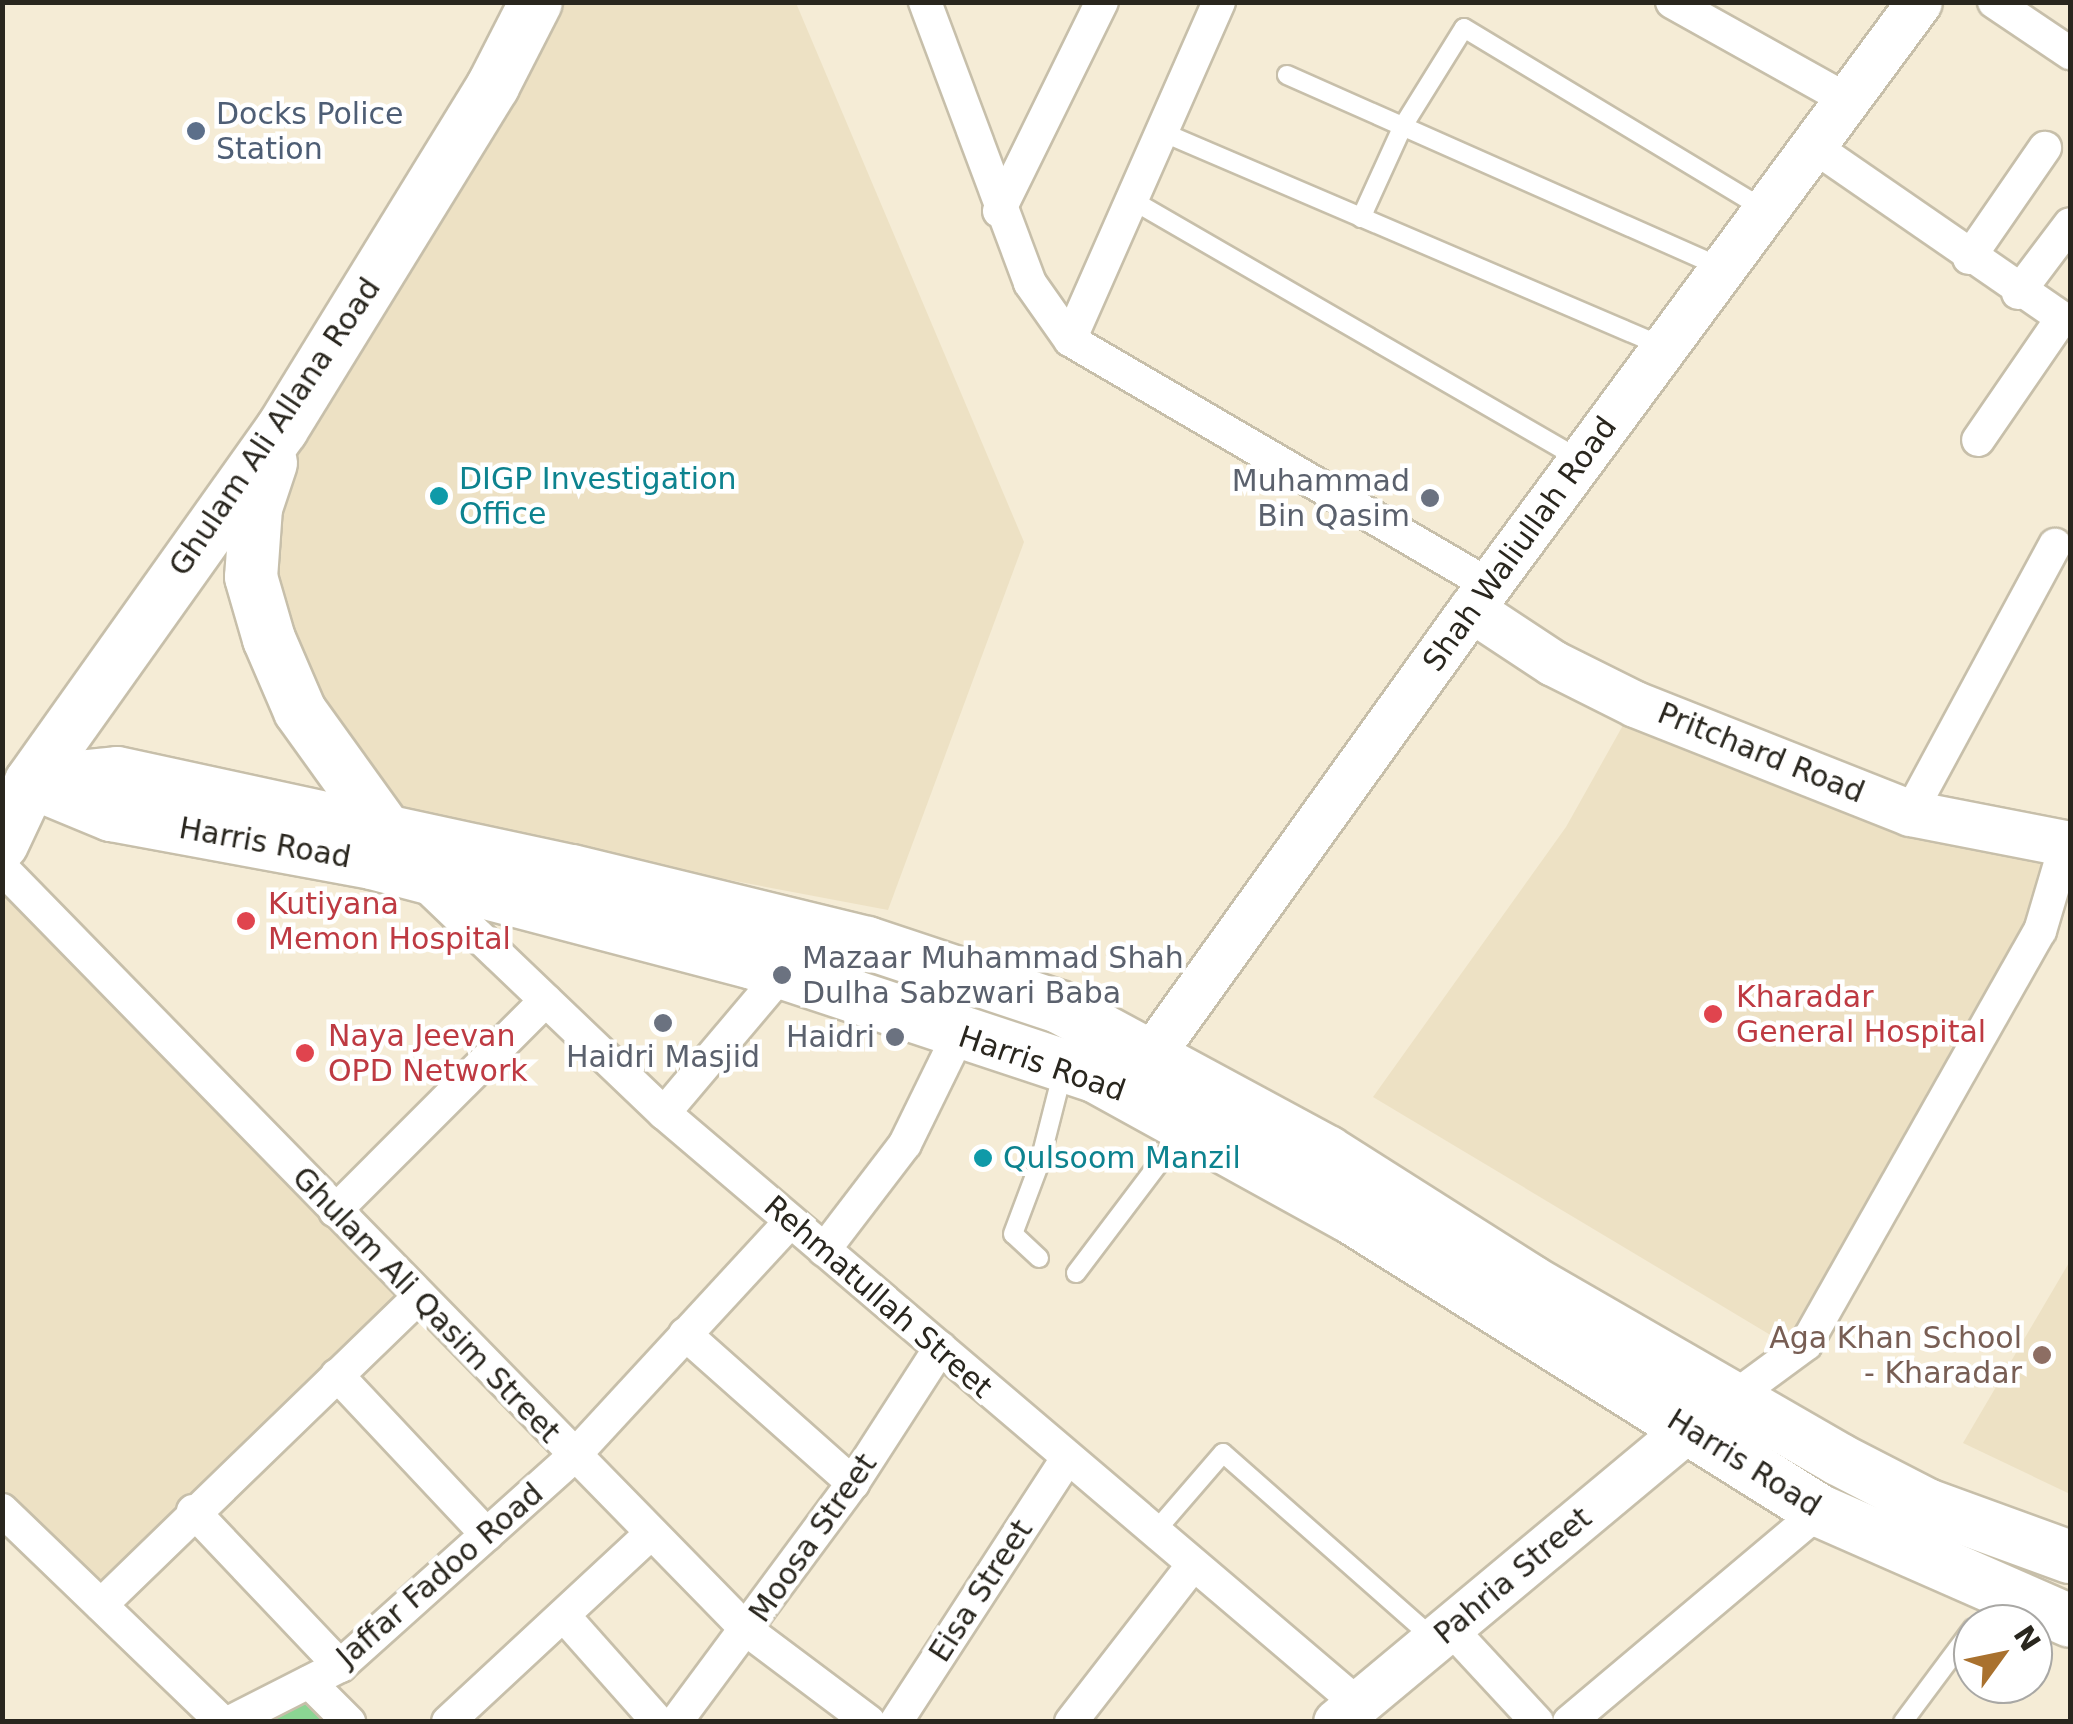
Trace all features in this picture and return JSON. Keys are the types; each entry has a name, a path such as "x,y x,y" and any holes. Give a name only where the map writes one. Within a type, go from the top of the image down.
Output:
{"main road":[{"name":"Ghulam Ali Allana Road","path":"2,844 17,783 282,429 493,86 536,2"},
{"path":"282,429 256,508 252,577 300,711 400,853"},
{"name":"Harris Road","path":"17,783 117,774 400,853 783,972 958,1036 1064,1066 1138,1071 1927,1506 2070,1557"},
{"name":"Harris Road","path":"400,853 867,944 1059,1007 1138,1071 1187,1125 1349,1216 1965,1604"}],"street":[{"path":"925,2 999,210 1030,283 1070,340 1480,597"},
{"path":"999,210 1102,2"},
{"path":"1070,340 1219,2"},
{"path":"1672,2 1847,100"},
{"name":"Shah Waliullah Road","path":"1138,1071 1480,597 1920,2"},
{"path":"1994,2 2070,54"},
{"path":"1813,146 2018,293 2062,318 1978,440"},
{"path":"1969,258 2045,148"},
{"path":"2018,293 2070,224"},
{"path":"1910,814 2055,545"},
{"name":"Pritchard Road","path":"1480,597 1553,663 1634,704 1910,814 2068,844"},
{"path":"1688,1429 1806,1344 2040,930 2068,844"},
{"name":"Rehmatullah Street","path":"400,853 664,1114 1192,1566 1347,1712"},
{"name":"Ghulam Ali Qasim Street","path":"2,868 748,1631 868,1722"},
{"path":"664,1114 783,972"},
{"path":"335,1211 546,1000"},
{"path":"824,1250 905,1144 958,1036"},
{"name":"Jaffar Fadoo Road","path":"230,1722 340,1666 574,1457 790,1222"},
{"path":"101,1606 418,1297"},
{"path":"685,1334 853,1483"},
{"name":"Moosa Street","path":"676,1722 748,1631 853,1483 940,1348"},
{"path":"337,1375 487,1534"},
{"name":"Pahria Street","path":"1347,1712 1688,1429"},
{"name":"Eisa Street","path":"896,1722 1066,1460"},
{"path":"2,1510 222,1722"},
{"path":"1569,1722 1820,1511"},
{"path":"194,1512 340,1666"},
{"path":"459,1718 650,1534"},
{"path":"1071,1722 1192,1566"},
{"path":"564,1616 658,1722"},
{"path":"1443,1635 1537,1722"},
{"path":"309,1682 349,1722"}],"lane":[{"path":"1361,218 1403,126 1464,28 1766,210"},
{"path":"1286,75 1723,268"},
{"path":"1162,132 1664,347"},
{"path":"1132,200 1581,460"},
{"path":"1039,1258 1013,1234 1040,1165 1064,1066"},
{"path":"1076,1273 1187,1125"},
{"path":"1154,1534 1223,1453 1443,1635"},
{"path":"1904,1722 1953,1655"}],"shaded area":[{"path":"536,3 796,3 1024,542 888,910 391,816 300,711 256,508"},
{"name":"Kharadar General Hospital","path":"1631,711 2066,843 2040,931 1799,1352 1373,1097 1566,827"},
{"path":"2,868 419,1297 98,1602 3,1509"},
{"name":"Aga Khan School - Kharadar","path":"2070,1261 2070,1494 1963,1443"}],"green space":[{"path":"320,1677 361,1722 230,1722"}],"place":[{"name":"Docks Police Station","path":"196,131"},
{"name":"DIGP Investigation Office","path":"439,496"},
{"name":"Muhammad Bin Qasim","path":"1430,498"},
{"name":"Kutiyana Memon Hospital","path":"246,921"},
{"name":"Mazaar Muhammad Shah Dulha Sabzwari Baba","path":"782,975"},
{"name":"Kharadar General Hospital","path":"1713,1014"},
{"name":"Haidri Masjid","path":"663,1023"},
{"name":"Haidri","path":"895,1037"},
{"name":"Naya Jeevan OPD Network","path":"305,1053"},
{"name":"Qulsoom Manzil","path":"983,1158"},
{"name":"Aga Khan School - Kharadar","path":"2042,1355"}]}
